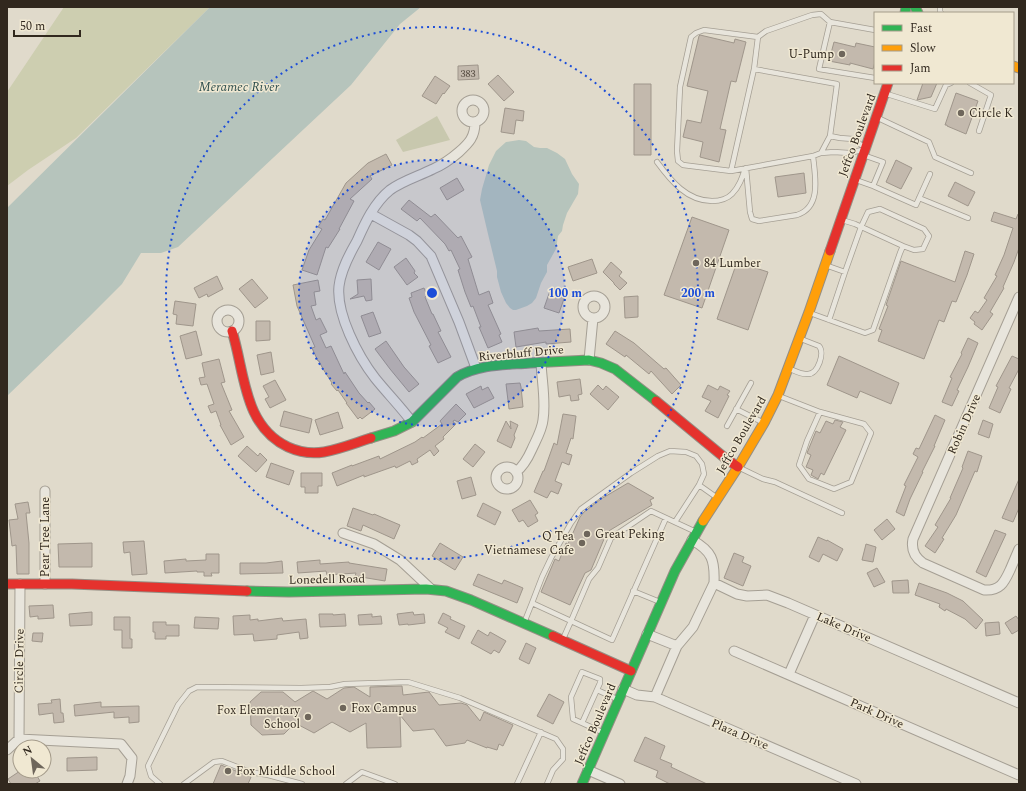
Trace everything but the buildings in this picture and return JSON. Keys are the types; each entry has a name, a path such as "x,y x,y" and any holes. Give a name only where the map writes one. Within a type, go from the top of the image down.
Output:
{"street":[{"name":"Jeffco Boulevard","path":"582,784 661,602 676,571 694,536 738,467 764,423 778,395 809,312 854,180 888,87"},
{"path":"412,422 375,378 352,340 340,308 339,286 349,256 376,205 390,191 408,180 442,165 464,148 472,138 475,130 475,122"},
{"path":"371,214 417,241 431,256 457,316 476,368"},
{"name":"Robin Drive","path":"1019,297 913,539 912,547 917,558 923,563 984,590 995,589 1001,586 1005,581 1019,549"},
{"path":"589,360 593,318"},
{"name":"Riverbluff Drive","path":"232,331 238,350 251,408 263,429 289,448 305,452 324,452 394,431 412,422 457,377 476,368 500,365 589,360 602,362 615,369 660,404 717,452 738,467"},
{"path":"516,472 527,461 540,431 543,420 544,410 541,363"},
{"name":"Pear Tree Lane","path":"45,491 45,584"},
{"path":"343,534 374,544 400,560 432,589"},
{"path":"655,697 677,646 693,627 714,583 714,566 709,553 694,536"},
{"name":"Lake Drive","path":"714,583 737,594 747,596 767,596 788,603 1019,702"},
{"name":"Lonedell Road","path":"7,584 289,592 432,589 455,594 631,671"},
{"name":"Circle Drive","path":"19,739 20,584"},
{"path":"789,674 815,615"},
{"path":"647,634 677,646"},
{"name":"Park Drive","path":"734,651 1019,775"},
{"name":"Plaza Drive","path":"623,689 637,695 655,697 856,784"},
{"path":"52,741 121,744 132,758 128,784"},
{"path":"588,770 620,784"}],"lane":[{"path":"865,152 821,153 813,156 731,171 683,165 678,161 677,151 680,88 691,37 696,32 704,30 758,37 766,31 812,15 821,14 830,22 874,30"},
{"path":"830,22 819,69 874,78"},
{"path":"731,171 754,69 758,37"},
{"path":"754,69 837,84 830,136 821,153"},
{"path":"888,87 935,109 946,85 949,84"},
{"path":"972,84 991,94 979,131"},
{"path":"877,118 929,142 935,157 971,173"},
{"path":"830,136 853,139 865,152 883,162 873,186"},
{"path":"746,168 752,219 759,221 797,215 802,214 808,209 815,193 816,177 813,156"},
{"path":"657,162 681,189 691,196 704,201 723,200 732,194 739,185 746,168"},
{"path":"854,180 873,186 916,206 930,174"},
{"path":"920,198 968,218"},
{"path":"829,320 861,227 868,212 880,209 924,229 929,236 923,249 914,250 861,227 841,220"},
{"path":"809,312 865,334 873,330 902,246"},
{"path":"825,265 846,272"},
{"path":"788,368 806,374 813,373 816,370 822,355 822,350 819,346 799,338"},
{"path":"727,426 751,383"},
{"path":"778,395 820,412 864,424 871,433 851,482 834,489 809,479 799,465 807,441 820,412"},
{"path":"736,409 764,423"},
{"path":"524,623 551,558 571,523 581,510 631,473 658,456 670,451 686,452 696,456 702,464 704,474 699,485 675,522"},
{"path":"738,467 763,479 775,482 842,513"},
{"path":"699,485 718,498"},
{"path":"562,640 589,579 598,568 611,538 651,511 675,522 694,536"},
{"path":"532,603 612,640 666,518"},
{"path":"634,591 661,602"},
{"path":"582,723 600,683 600,679 582,672 571,697 573,719 604,733"},
{"path":"160,784 151,776 148,766 178,705 189,690 197,687 300,688 330,687 345,684 408,682 460,698 556,739 563,749 564,759 553,770 547,784"},
{"path":"596,690 619,699"},
{"path":"517,784 541,732"},
{"path":"184,784 214,762 222,761 250,772 302,784"},
{"path":"346,784 362,772 395,784"}],"green space":[{"path":"64,7 210,7 76,138 7,186 7,92"},
{"path":"437,116 450,140 403,152 396,140"}],"water":[{"name":"Meramec River","path":"210,7 421,7 400,24 351,85 178,247 161,253 141,253 122,284 7,396 7,208"},
{"path":"519,140 526,141 534,147 547,148 557,153 565,159 572,174 579,184 578,194 567,213 562,231 558,236 556,249 547,265 547,272 541,283 536,298 527,306 513,310 506,303 501,292 480,200 489,165 496,151 506,142"}],"traffic: fast":[{"path":"905,12 906,7"},
{"path":"915,7 918,12"},
{"path":"371,438 394,431 412,422 457,377 483,367 589,360 615,369 656,401"},
{"path":"582,784 675,571 703,521"},
{"path":"247,591 289,592 426,589 446,591 471,600 553,636"}],"traffic: slow":[{"path":"1014,66 1019,68"},
{"path":"703,521 738,467 764,423 778,395 830,251"}],"traffic: jam":[{"path":"830,251 888,84"},
{"path":"232,331 248,396 254,412 262,426 273,438 292,449 315,453 336,449 371,438"},
{"path":"656,401 738,467"},
{"path":"7,584 72,584 247,591"},
{"path":"553,636 631,671"}],"place":[{"name":"U-Pump","path":"842,54"},
{"name":"Circle K","path":"961,113"},
{"name":"84 Lumber","path":"696,263"},
{"name":"Great Peking","path":"587,534"},
{"name":"Q Tea Vietnamese Cafe","path":"582,543"},
{"name":"Fox Campus","path":"343,708"},
{"name":"Fox Elementary School","path":"308,717"},
{"name":"Fox Middle School","path":"228,771"}]}
